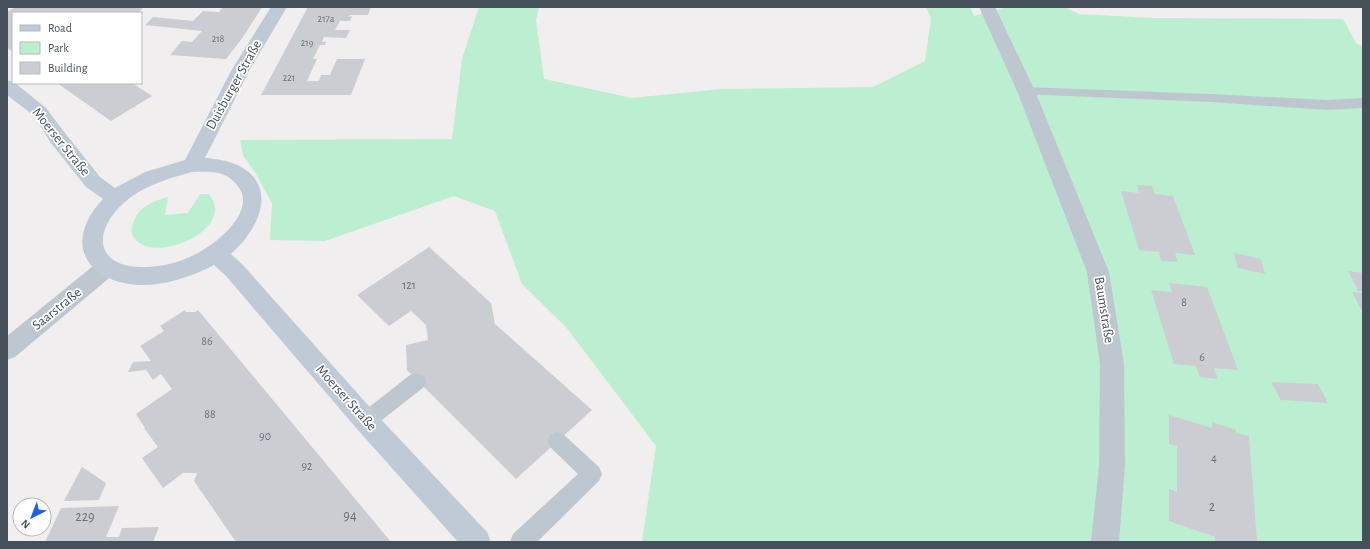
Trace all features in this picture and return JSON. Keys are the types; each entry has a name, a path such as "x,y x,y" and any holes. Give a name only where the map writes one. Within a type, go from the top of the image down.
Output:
{"main road":[{"name":"Duisburger Straße","path":"192,165 240,71 280,7"},
{"name":"Moerser Straße","path":"7,86 40,112 58,138 93,182 115,198"},
{"path":"192,165 211,165 232,170 247,181 253,196 250,215 237,234 216,253 198,263 178,270 157,275 138,276 121,274 106,268 94,255 91,239 98,220 115,198 135,185 158,174 192,165"},
{"name":"Moerser Straße","path":"216,253 234,270 366,421 477,542"}],"street":[{"name":"Baumstraße","path":"987,7 1026,91 1098,272 1112,364 1112,466 1105,542"},
{"name":"Saarstraße","path":"7,350 106,268"}],"lane":[{"path":"1026,91 1211,98 1327,105 1363,103"},
{"path":"366,421 417,381"},
{"path":"521,542 592,474 557,441"}],"green space":[{"path":"479,7 539,7 536,20 544,79 632,98 721,89 873,87 925,61 931,18 926,7 970,7 974,16 1007,7 1064,7 1079,14 1154,18 1343,19 1356,43 1363,47 1363,542 642,542 656,446 566,327 522,284 495,211 454,196 325,241 270,240 272,203 256,174 243,155 240,140 452,139 462,59"},
{"path":"200,194 208,194 215,206 213,218 205,229 193,238 178,245 162,248 147,246 134,238 132,226 134,221 140,211 148,205 168,197 165,215 188,213"}],"building":[{"path":"15,7 144,7 139,12 12,12 12,51 7,48 7,12"},
{"path":"223,7 262,7 243,37 226,59 170,55 182,41 192,42 202,31 145,25 153,17 193,21 203,11 219,12"},
{"path":"308,7 371,7 368,15 350,15 349,17 352,16 350,21 340,21 335,30 350,30 346,38 324,37 322,42 326,42 325,45 320,45 313,59 317,59 307,81 319,81 321,75 330,75 337,59 365,59 351,95 261,95"},
{"path":"58,84 134,84 152,96 111,121"},
{"path":"1137,185 1152,186 1155,194 1173,196 1195,255 1175,253 1178,262 1161,261 1159,252 1139,250 1121,191 1139,193"},
{"path":"429,247 491,303 495,324 592,410 516,479 406,369 406,345 428,340 426,325 411,311 389,326 357,295"},
{"path":"1234,253 1261,259 1265,274 1238,268"},
{"path":"1348,271 1363,273 1363,291 1358,291"},
{"path":"1169,283 1207,287 1238,370 1214,368 1218,379 1200,377 1196,366 1174,364 1151,290 1172,292"},
{"path":"1352,292 1363,293 1363,309 1361,309"},
{"path":"185,310 186,312 195,312 198,310 391,542 236,542 194,481 197,473 183,473 163,488 142,458 158,447 136,414 172,389 161,374 153,380 146,370 128,372 133,362 151,361 140,346 164,331 160,326"},
{"path":"1271,382 1318,384 1328,403 1281,400"},
{"path":"1169,415 1212,428 1212,422 1236,430 1236,433 1249,436 1257,542 1215,542 1215,537 1169,521 1169,489 1177,492 1177,446 1169,444"},
{"path":"82,467 106,483 99,500 64,501"},
{"path":"119,506 106,537 119,537 122,528 159,527 153,542 45,542 47,537 52,537 52,527 61,508"}]}
